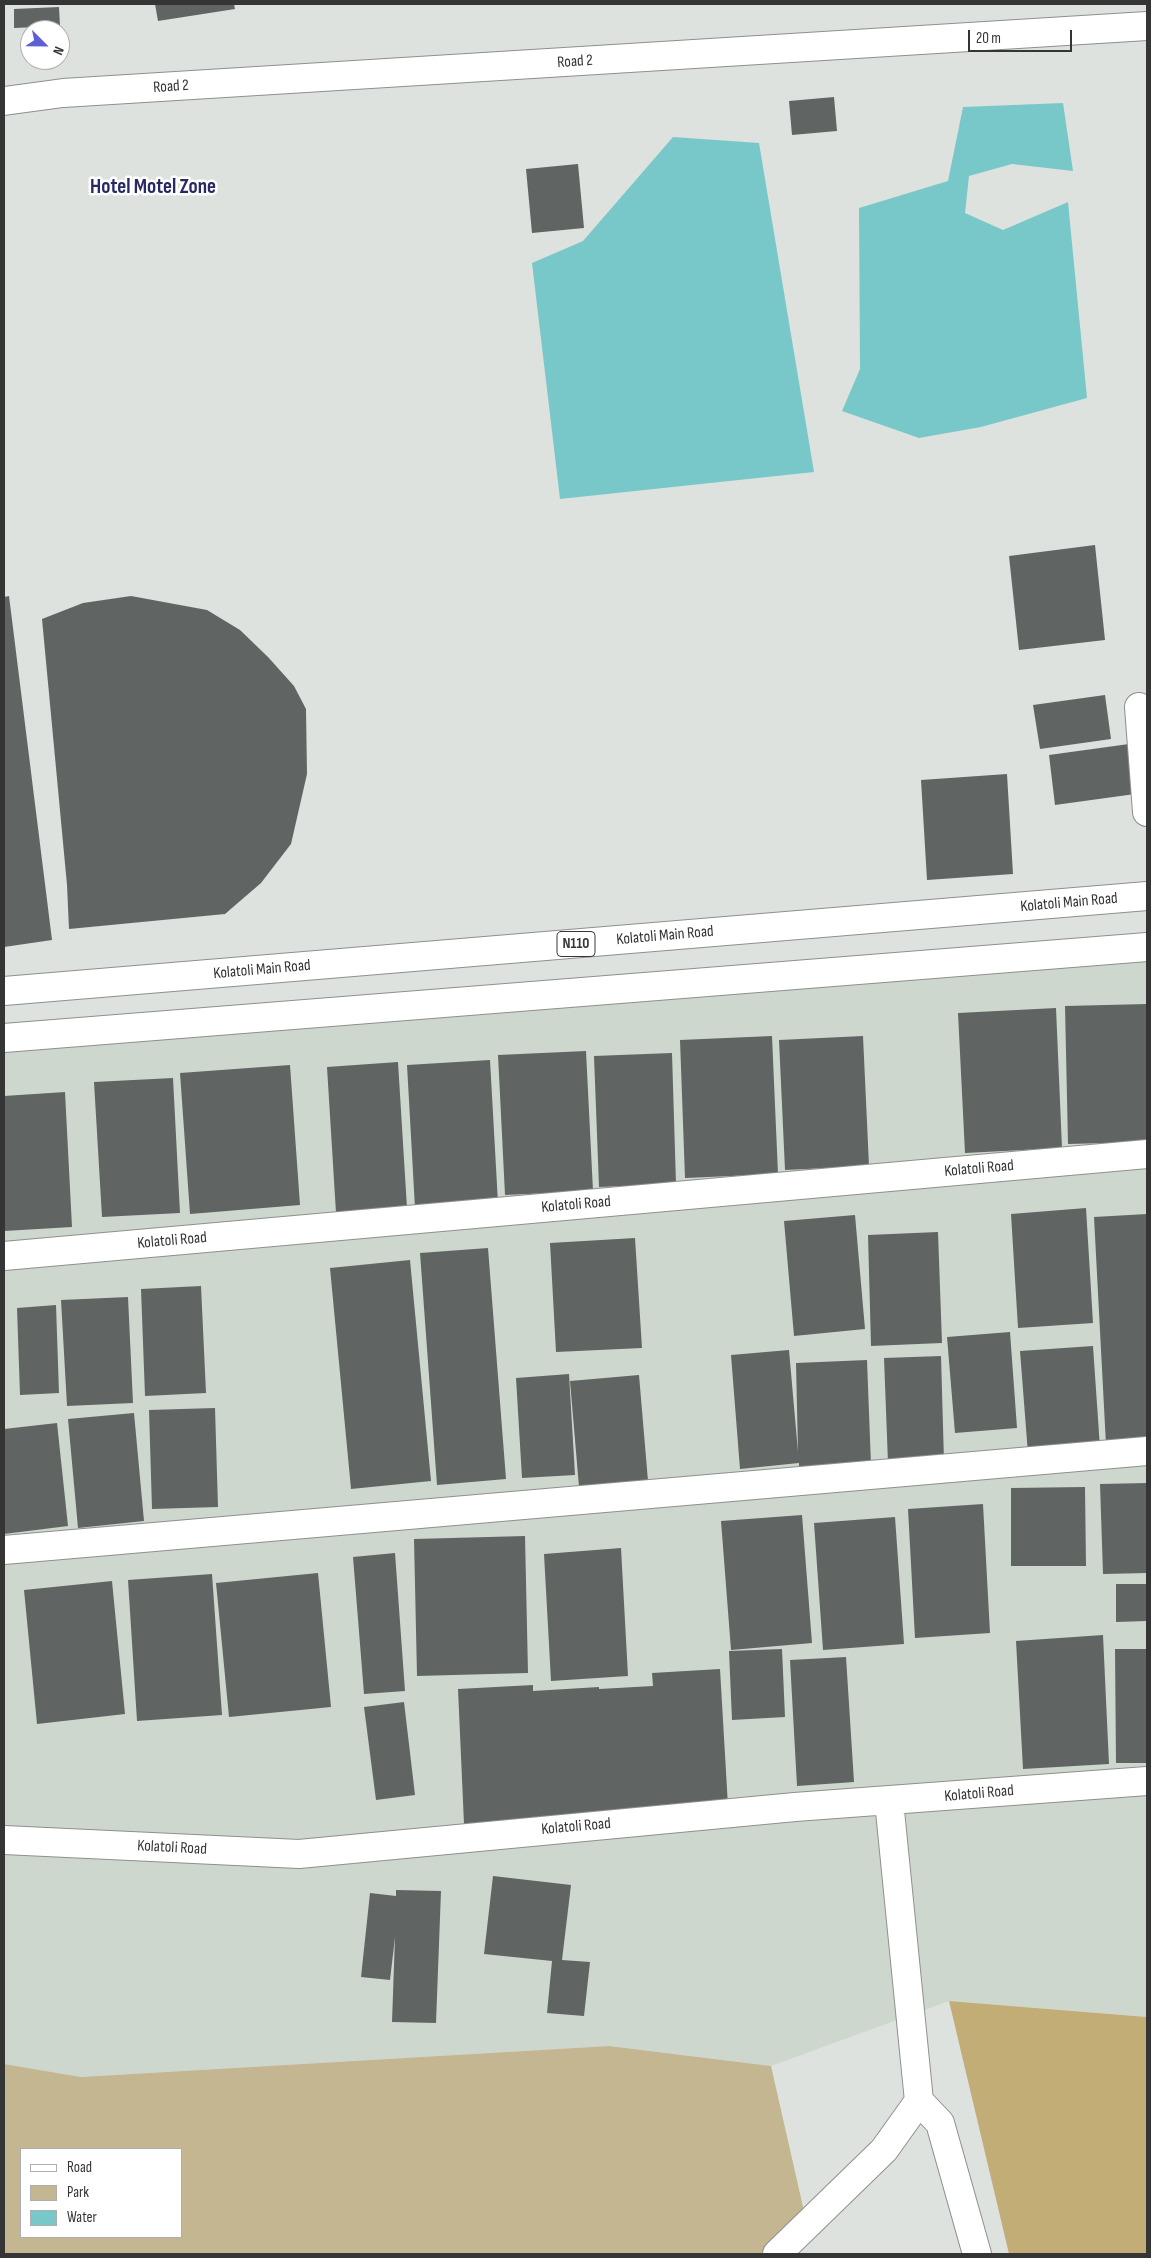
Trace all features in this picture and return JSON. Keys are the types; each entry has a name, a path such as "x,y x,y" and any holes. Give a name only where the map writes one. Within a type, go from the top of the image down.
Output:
{"main road":[{"name":"Road 2","path":"4,100 63,94 1147,26"},
{"path":"1139,707 1147,812"},
{"name":"Kolatoli Main Road","path":"4,991 1147,896"},
{"path":"4,1038 1147,947"},
{"name":"Kolatoli Road","path":"4,1256 1147,1154"},
{"path":"4,1550 1147,1451"},
{"name":"Kolatoli Road","path":"4,1840 299,1854 795,1807 1147,1780"},
{"path":"889,1801 919,2101 940,2124 977,2254"},
{"path":"777,2254 884,2150 919,2101"}],"shaded area":[{"path":"1147,940 1147,2017 949,2001 771,2066 609,2046 81,2077 4,2064 4,1032"},
{"path":"949,2001 1147,2017 1147,2254 1009,2254"}],"green space":[{"path":"609,2046 771,2066 806,2220 769,2254 4,2254 4,2064 81,2077"}],"water":[{"path":"1063,103 1073,171 1012,164 969,176 965,213 1003,230 1068,202 1087,398 981,427 919,438 842,411 860,369 859,208 948,181 963,107"},
{"path":"673,137 759,143 814,472 560,499 532,263 583,241"}],"building":[{"path":"155,4 234,4 235,9 158,21"},
{"path":"59,7 60,20 20,20 20,28 14,28 14,9"},
{"path":"834,97 837,131 792,135 789,101"},
{"path":"578,164 584,228 532,233 526,169"},
{"path":"1095,545 1105,640 1019,650 1009,556"},
{"path":"9,596 52,940 4,947 4,597"},
{"path":"131,596 207,610 240,630 268,657 294,686 306,709 307,774 291,844 261,883 225,914 69,929 67,885 42,619 83,603"},
{"path":"1105,695 1111,739 1040,749 1033,705"},
{"path":"1129,744 1135,794 1055,805 1049,755"},
{"path":"1007,774 1013,874 927,880 921,780"},
{"path":"1147,1004 1147,1142 1068,1144 1065,1006"},
{"path":"1056,1008 1062,1148 965,1153 958,1013"},
{"path":"772,1036 778,1174 685,1178 680,1040"},
{"path":"863,1036 869,1166 785,1170 779,1040"},
{"path":"586,1051 593,1191 505,1195 498,1055"},
{"path":"672,1053 676,1184 599,1187 594,1056"},
{"path":"490,1060 498,1203 415,1208 407,1065"},
{"path":"398,1062 407,1208 336,1213 327,1067"},
{"path":"290,1065 300,1205 190,1214 180,1073"},
{"path":"173,1078 180,1213 102,1217 94,1082"},
{"path":"65,1092 72,1227 4,1231 4,1096"},
{"path":"1086,1208 1093,1323 1018,1328 1011,1214"},
{"path":"1147,1214 1147,1442 1106,1445 1094,1217"},
{"path":"855,1215 865,1329 794,1336 784,1221"},
{"path":"938,1232 942,1343 871,1346 868,1235"},
{"path":"635,1238 642,1348 556,1352 550,1243"},
{"path":"488,1248 506,1479 437,1485 420,1253"},
{"path":"410,1260 431,1481 351,1489 330,1268"},
{"path":"201,1286 206,1393 145,1396 141,1289"},
{"path":"128,1297 133,1403 67,1406 61,1300"},
{"path":"56,1305 59,1393 20,1395 17,1308"},
{"path":"1010,1332 1017,1428 955,1433 947,1337"},
{"path":"1093,1346 1100,1448 1028,1454 1020,1351"},
{"path":"789,1350 798,1452 796,1363 867,1360 871,1465 799,1468 799,1463 740,1469 731,1355"},
{"path":"941,1356 944,1461 888,1463 884,1358"},
{"path":"569,1374 575,1475 522,1478 516,1378"},
{"path":"639,1375 648,1481 579,1487 570,1381"},
{"path":"215,1408 218,1507 152,1509 149,1410"},
{"path":"134,1413 144,1521 78,1528 68,1419"},
{"path":"57,1423 68,1526 4,1534 4,1429"},
{"path":"1147,1483 1147,1573 1103,1574 1100,1484"},
{"path":"1085,1487 1086,1566 1011,1566 1011,1488"},
{"path":"983,1504 990,1633 915,1638 908,1509"},
{"path":"802,1515 812,1643 731,1650 721,1521"},
{"path":"895,1517 904,1644 823,1650 814,1523"},
{"path":"525,1536 528,1673 417,1676 414,1539"},
{"path":"621,1548 628,1676 551,1681 544,1554"},
{"path":"395,1553 405,1691 364,1694 353,1557"},
{"path":"318,1573 331,1707 229,1717 216,1583"},
{"path":"212,1574 222,1715 137,1721 128,1580"},
{"path":"112,1581 125,1714 37,1724 24,1590"},
{"path":"1116,1584 1147,1584 1147,1621 1116,1622"},
{"path":"1103,1635 1109,1764 1023,1769 1016,1641"},
{"path":"782,1649 785,1717 732,1720 729,1651"},
{"path":"1115,1649 1147,1649 1147,1763 1116,1763"},
{"path":"846,1657 854,1782 797,1786 790,1660"},
{"path":"720,1669 728,1806 464,1824 458,1689 533,1685 533,1691 653,1686 652,1673"},
{"path":"404,1702 415,1795 376,1800 364,1707"},
{"path":"493,1876 571,1885 562,1960 590,1962 584,2016 547,2013 552,1961 484,1954"},
{"path":"396,1890 441,1891 436,2023 392,2022 395,1937 390,1980 361,1977 370,1893 396,1896"}],"district":[{"name":"Hotel Motel Zone","path":"153,188"}]}
